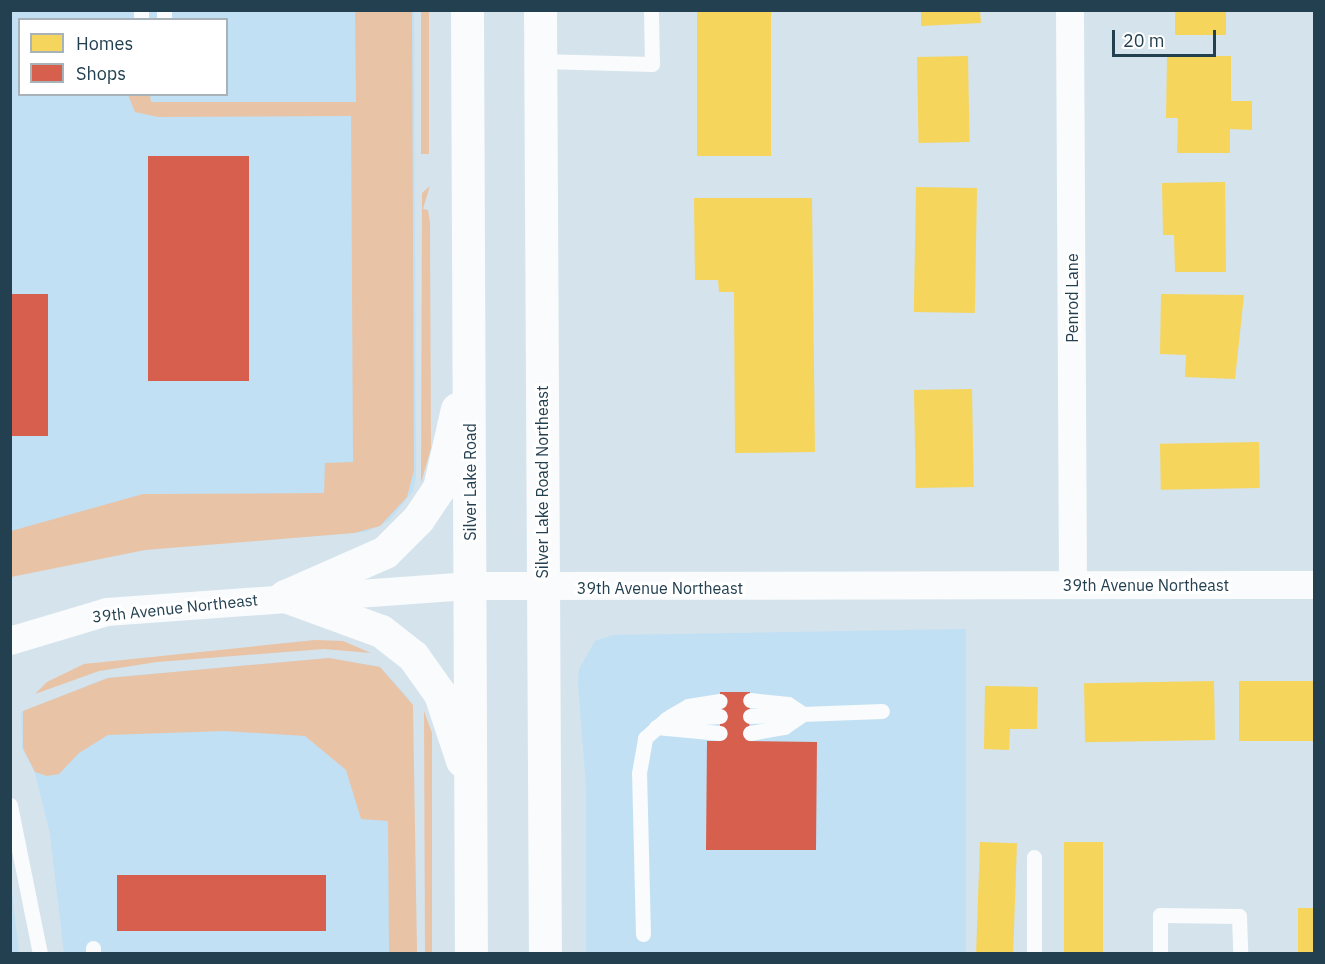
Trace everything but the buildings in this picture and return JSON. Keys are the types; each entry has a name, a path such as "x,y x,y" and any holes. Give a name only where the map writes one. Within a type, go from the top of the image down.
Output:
{"main road":[{"name":"Silver Lake Road","path":"467,10 471,954"},
{"name":"Silver Lake Road Northeast","path":"540,10 545,954"},
{"path":"285,596 385,552 418,519 439,488 469,354"},
{"path":"285,596 381,631 413,656 440,694 471,787"}],"street":[{"name":"Penrod Lane","path":"1070,10 1073,585"},
{"name":"39th Avenue Northeast","path":"10,641 107,612 285,596 471,586 542,588 1314,585"}],"lane":[{"path":"541,62 652,64 651,10"},
{"path":"750,708 803,714 882,711"},
{"path":"643,934 639,773 645,738 660,723 720,709"},
{"path":"750,733 784,727 803,714"},
{"path":"660,723 720,733"},
{"path":"10,805 40,954"},
{"path":"1034,857 1034,954"},
{"path":"1160,954 1160,915 1239,916 1240,954"}],"shaded area":[{"path":"11,11 414,11 416,476 413,491 389,521 366,532 144,549 33,568 11,577"},
{"path":"355,11 412,11 414,470 407,497 380,526 354,533 145,550 11,577 11,531 143,494 324,493 325,463 353,462 351,116 158,117 135,112 128,96 150,96 151,102 356,102"},
{"path":"421,11 429,11 429,154 421,154"},
{"path":"430,186 423,209 428,210 430,223 431,448 421,483 422,193"},
{"path":"966,629 966,953 586,953 586,786 578,684 579,669 595,641 613,635"},
{"path":"315,640 343,641 371,653 324,649 157,662 99,671 35,694 47,682 84,664"},
{"path":"329,658 380,667 409,699 417,953 64,953 50,834 35,773 22,748 21,712 107,678"},
{"path":"329,658 380,667 413,705 417,953 389,953 388,821 361,819 346,770 305,736 224,731 108,735 79,753 59,774 47,776 35,772 23,748 23,711 108,678"},
{"path":"424,711 432,733 432,954 425,953"},
{"path":"11,889 12,893 19,953 11,953"}]}
